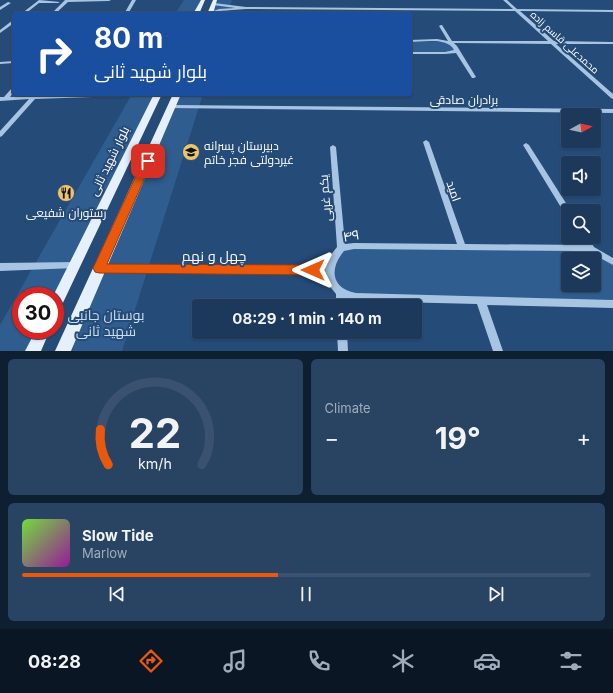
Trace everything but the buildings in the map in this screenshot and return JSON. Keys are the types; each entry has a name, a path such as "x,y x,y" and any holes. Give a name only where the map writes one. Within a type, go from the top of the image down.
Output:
{"main road":[{"path":"197,12 203,0"},
{"path":"211,12 214,2"},
{"name":"بلوار شهید ثانی","path":"64,287 157,96"},
{"path":"63,351 176,96"},
{"path":"33,351 39,339"}],"street":[{"path":"55,12 67,1 109,0"},
{"path":"127,12 134,0"},
{"name":"محمدعلی قاسم زاده","path":"505,0 613,97"},
{"path":"26,12 40,1 58,2"},
{"path":"214,2 246,8"},
{"path":"0,3 9,3 0,9"},
{"path":"214,12 219,10 246,8 613,11"},
{"path":"0,25 12,25"},
{"path":"0,32 12,25"},
{"path":"441,26 451,42 456,46 474,77"},
{"path":"412,41 613,42"},
{"path":"412,53 445,53 458,51"},
{"path":"0,63 12,65"},
{"path":"2,99 12,91"},
{"path":"2,99 78,96"},
{"path":"0,135 33,98"},
{"name":"برادران صادقی","path":"172,108 613,111"},
{"name":"امید","path":"426,142 462,246"},
{"path":"526,145 563,204"},
{"name":"یکم غربی","path":"332,147 341,248"},
{"path":"588,244 591,250"},
{"name":"۴۹","path":"328,270 333,257 341,248 354,246 577,248 591,250 613,262"},
{"path":"0,267 75,265"},
{"name":"چهل و نهم","path":"99,268 328,270"},
{"path":"328,270 333,283 341,293 356,297 613,304"},
{"path":"341,293 341,299"},
{"path":"481,301 498,351"},
{"path":"342,339 343,351"}],"green space":[{"path":"184,0 203,0 197,12 176,12"},
{"path":"215,0 232,0 229,12 211,12"},
{"path":"412,41 451,42 457,51 452,53 412,53"},
{"name":"بوستان جانبی شهید ثانی","path":"131,96 157,96 60,287 22,287"},
{"name":"بوستان جانبی شهید ثانی","path":"176,96 202,96 122,351 72,351 99,268"},
{"path":"341,248 591,249 596,252 561,252 561,292 601,292 601,255 613,262 613,304 356,297 333,283 333,257"},
{"name":"بوستان جانبی شهید ثانی","path":"12,304 12,339 39,339 33,351 0,351 0,325"}],"place":[{"name":"دبیرستان پسرانه غیردولتی فجر خاتم","path":"191,152"},
{"name":"رستوران شفیعی","path":"66,193"}],"route":[{"path":"148,161 99,268 313,270"}]}
